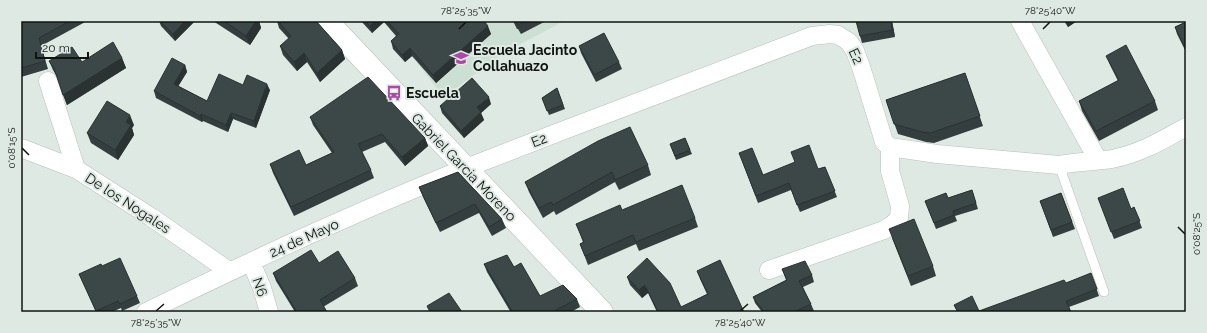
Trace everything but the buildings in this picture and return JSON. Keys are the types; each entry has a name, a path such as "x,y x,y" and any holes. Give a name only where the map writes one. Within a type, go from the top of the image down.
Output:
{"street":[{"name":"Gabriel Garcia Moreno","path":"327,21 602,312"},
{"path":"1020,21 1098,160"},
{"name":"E2","path":"466,168 812,36 830,34 838,35 849,42 855,51 884,142 890,147"},
{"path":"48,81 76,169"},
{"path":"769,270 884,230 899,218 900,206 890,171 890,147 937,154 1059,164 1111,159 1146,149 1186,127"},
{"name":"De los Nogales","path":"21,148 76,169 229,271"},
{"name":"24 de Mayo","path":"146,312 229,271 364,211 466,168"},
{"name":"N6","path":"251,262 262,288 268,312"}],"lane":[{"path":"1059,164 1104,292"}],"shaded area":[{"name":"Escuela Jacinto Collahuazo","path":"471,21 564,21 505,52 444,97 417,63"}],"place":[{"name":"Escuela Jacinto Collahuazo","path":"461,58"},
{"name":"Escuela","path":"394,93"}]}
